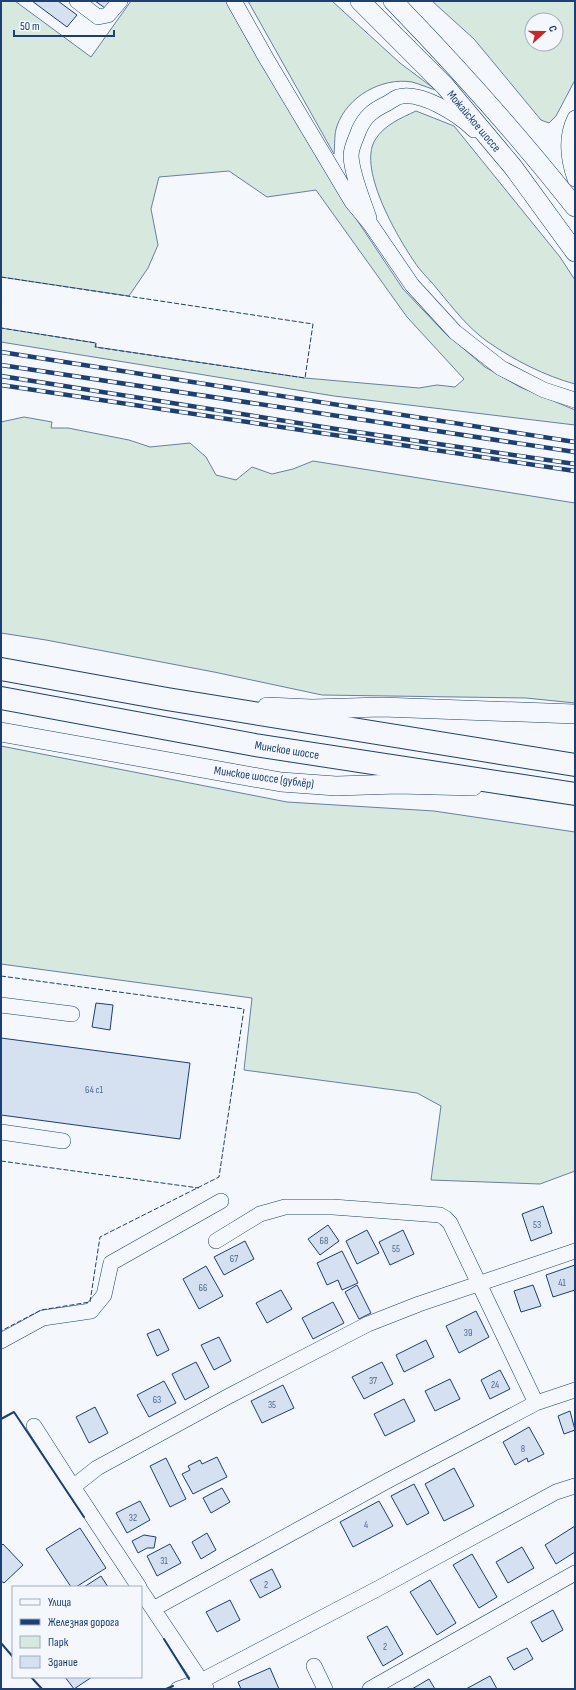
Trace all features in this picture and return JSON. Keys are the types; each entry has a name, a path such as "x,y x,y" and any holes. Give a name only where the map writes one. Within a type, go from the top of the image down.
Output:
{"highway":[{"path":"1,669 167,700 575,765"},
{"name":"Минское шоссе","path":"1,698 255,745 575,794"}],"main road":[{"name":"Можайское шоссе","path":"360,1 445,86 513,167 575,252"},
{"name":"Можайское шоссе","path":"393,1 474,87 541,164 575,207"},
{"path":"167,700 312,709 382,707 575,714"},
{"name":"Минское шоссе (дублёр)","path":"1,732 282,782 336,786 398,784 531,788"}],"street":[{"path":"77,1 98,17 108,15 120,1"},
{"path":"234,1 266,58 352,202 371,225 412,285 455,332 501,368 544,390 575,400"},
{"path":"371,225 354,170 351,157 352,148 365,120 373,111 399,97 415,97 433,103 456,115 513,167"},
{"path":"575,118 570,129 569,162 575,179"},
{"path":"1,1005 72,1014"},
{"path":"1,1132 63,1141"},
{"path":"1,1341 43,1318 91,1311 104,1296 111,1263 222,1201"},
{"path":"216,1241 260,1214 285,1207 333,1207 440,1215 450,1223 536,1403"},
{"path":"73,1487 97,1468 229,1396 368,1324 575,1251"},
{"path":"153,1609 389,1480 536,1403 575,1390"},
{"path":"34,1426 138,1586"},
{"path":"178,1689 204,1685 556,1492 575,1486"},
{"path":"370,1689 575,1573"},
{"path":"142,1592 204,1685"},
{"path":"314,1666 325,1689"}],"green space":[{"path":"1,1 15,1 91,57 131,1 226,1 249,43 341,196 403,289 444,332 485,367 520,387 575,410 575,425 334,396 1,342 1,328 96,343 96,347 305,378 419,388 437,385 455,387 464,379 407,317 316,190 267,197 229,171 159,177 151,209 158,245 148,268 129,296 1,277"},
{"path":"248,1 332,1 400,63 436,90 412,82 400,81 377,86 367,91 349,106 342,116 336,129 334,154"},
{"path":"432,1 575,1 575,80 556,116 549,123 541,120 474,39"},
{"path":"416,111 454,126 560,257 575,280 575,384 552,377 530,367 488,342 461,318 420,270 401,241 383,205 376,187 372,169 371,153 375,140 383,130 393,122"},
{"path":"24,417 52,422 51,428 68,428 129,440 150,447 190,443 206,457 216,475 236,480 252,467 272,474 293,469 313,461 575,503 575,703 526,698 322,695 214,672 46,640 1,633 1,422"},
{"path":"1,746 287,802 434,811 575,832 575,1171 540,1184 431,1180 441,1106 417,1093 244,1070 252,998 1,964"}],"building":[{"path":"32,1 58,1 77,15 67,27"},
{"path":"95,1 111,1 105,8"},
{"path":"96,1003 113,1005 110,1030 92,1027"},
{"path":"1,1038 190,1063 180,1139 1,1115"},
{"path":"543,1206 552,1233 531,1241 522,1214"},
{"path":"328,1225 339,1241 320,1255 308,1239"},
{"path":"367,1230 379,1253 357,1264 346,1241"},
{"path":"403,1230 414,1254 390,1265 379,1242"},
{"path":"245,1241 254,1259 224,1275 214,1257"},
{"path":"342,1251 358,1283 342,1290 338,1280 327,1285 317,1263"},
{"path":"575,1265 575,1290 553,1297 546,1275"},
{"path":"206,1266 223,1296 199,1309 183,1279"},
{"path":"357,1285 371,1313 359,1319 345,1292"},
{"path":"533,1285 541,1306 521,1312 514,1291"},
{"path":"281,1290 292,1309 267,1323 256,1303"},
{"path":"333,1302 344,1323 313,1339 302,1318"},
{"path":"476,1311 489,1337 459,1353 446,1326"},
{"path":"159,1329 169,1350 157,1356 147,1334"},
{"path":"219,1337 231,1361 214,1370 201,1345"},
{"path":"426,1340 434,1357 404,1372 396,1355"},
{"path":"196,1362 209,1387 185,1400 172,1374"},
{"path":"382,1362 393,1384 364,1399 352,1377"},
{"path":"500,1370 510,1389 490,1399 481,1380"},
{"path":"450,1379 460,1399 435,1411 425,1391"},
{"path":"164,1381 176,1403 149,1417 137,1395"},
{"path":"283,1385 294,1408 262,1423 251,1401"},
{"path":"404,1399 415,1421 385,1436 374,1414"},
{"path":"95,1407 108,1433 89,1443 76,1417"},
{"path":"570,1411 575,1430 564,1434 558,1416"},
{"path":"529,1427 544,1454 528,1462 527,1458 515,1465 503,1442"},
{"path":"217,1457 227,1477 193,1494 182,1474 190,1470 188,1466 200,1460 202,1464"},
{"path":"166,1458 186,1499 170,1507 150,1466"},
{"path":"454,1468 474,1506 444,1521 425,1484"},
{"path":"414,1484 429,1513 407,1525 391,1496"},
{"path":"222,1488 230,1502 211,1513 203,1498"},
{"path":"140,1501 150,1520 127,1533 116,1513"},
{"path":"379,1501 393,1526 353,1547 340,1522"},
{"path":"575,1526 575,1552 556,1564 545,1545"},
{"path":"80,1528 106,1568 78,1586 70,1586 46,1549"},
{"path":"207,1533 216,1550 201,1559 192,1542"},
{"path":"144,1535 156,1537 154,1548 147,1548 138,1553 132,1541"},
{"path":"3,1544 23,1565 4,1583 1,1581 1,1546"},
{"path":"170,1544 181,1563 157,1576 147,1556"},
{"path":"522,1547 534,1568 508,1583 496,1562"},
{"path":"472,1554 497,1597 479,1608 453,1565"},
{"path":"272,1569 281,1587 260,1598 250,1580"},
{"path":"101,1576 107,1586 86,1586"},
{"path":"430,1580 456,1623 437,1635 410,1592"},
{"path":"230,1600 240,1620 217,1632 206,1612"},
{"path":"553,1610 563,1630 542,1642 531,1622"},
{"path":"387,1626 403,1654 383,1666 367,1637"},
{"path":"527,1648 533,1659 514,1670 507,1658"},
{"path":"270,1668 279,1689 241,1689 238,1682"},
{"path":"490,1676 497,1689 466,1689"},
{"path":"66,1678 90,1678 74,1689"},
{"path":"429,1679 435,1689 412,1689"}],"railway":[{"path":"1,352 575,442"},
{"path":"1,365 575,452"},
{"path":"1,376 336,429 575,464"},
{"path":"1,385 575,471"}],"fence":[{"path":"1,277 313,324 305,378 95,347 96,343 1,328"},
{"path":"1,976 244,1009 219,1177 100,1237 90,1302 41,1310 1,1331"},
{"path":"1,1161 199,1188"}],"wall":[{"path":"1,1419 14,1412 84,1517"},
{"path":"164,1639 189,1679"},
{"path":"1,1643 12,1656"},
{"path":"32,1678 42,1689"},
{"path":"166,1689 173,1686"}]}
